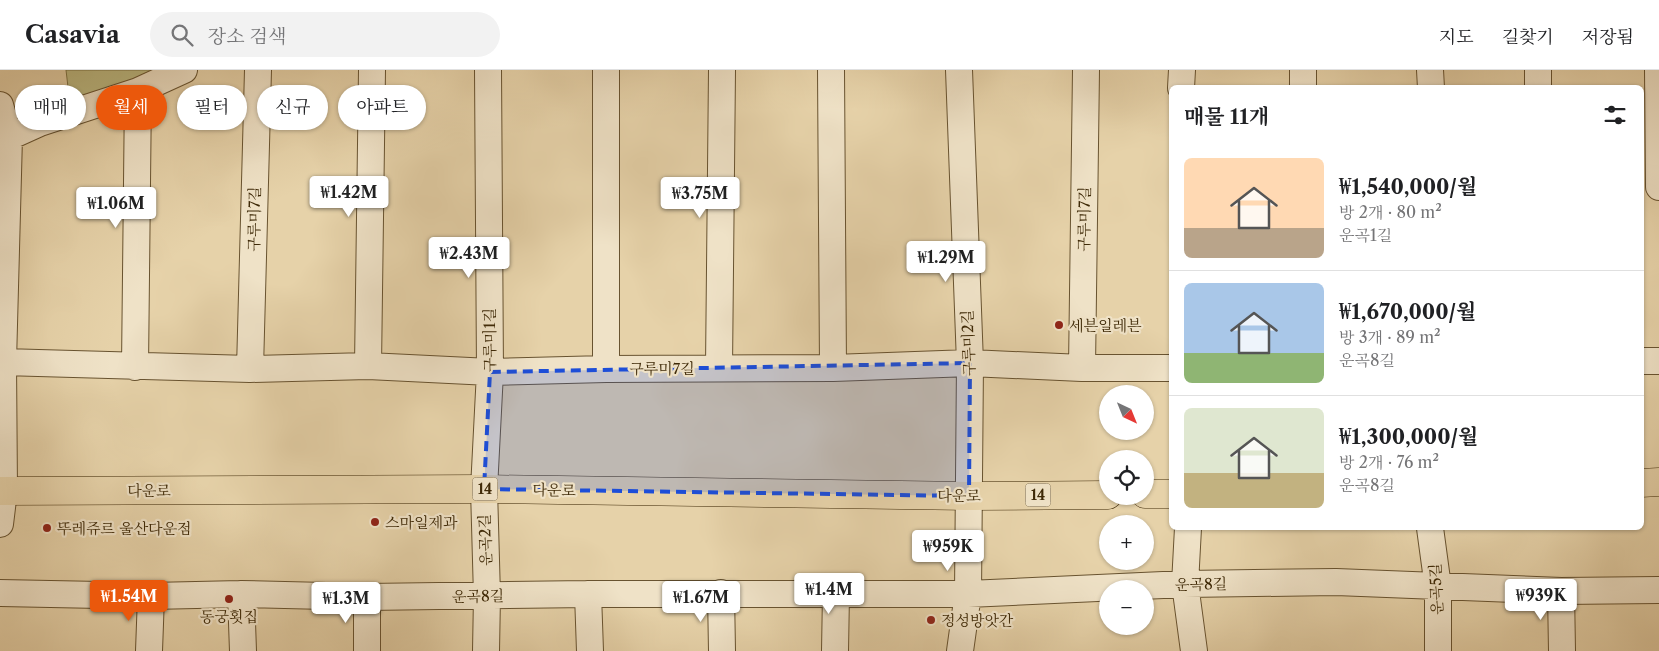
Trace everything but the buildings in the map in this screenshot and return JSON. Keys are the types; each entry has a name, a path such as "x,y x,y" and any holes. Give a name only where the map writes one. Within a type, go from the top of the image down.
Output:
{"main road":[{"name":"다운로","path":"2,491 484,489 969,496 1099,495"},
{"path":"1154,494 1169,494"}],"street":[{"path":"151,85 184,70"},
{"name":"구루미7길","path":"250,369 258,70"},
{"path":"368,366 372,70"},
{"name":"구루미1길","path":"484,489 490,372 488,70"},
{"path":"606,70 606,369"},
{"path":"719,368 722,70"},
{"path":"831,70 833,368"},
{"name":"구루미2길","path":"958,70 970,363 968,594 960,651"},
{"name":"구루미7길","path":"1082,368 1086,70"},
{"path":"1182,70 1182,85"},
{"path":"1303,70 1303,85"},
{"path":"1430,70 1431,85"},
{"path":"1538,70 1538,85"},
{"path":"1658,70 1659,187"},
{"path":"0,105 9,137 0,524"},
{"path":"9,137 40,123 96,105"},
{"path":"136,367 138,130"},
{"path":"1644,362 1659,361"},
{"name":"구루미7길","path":"3,362 250,369 368,366 490,372 606,369 833,368 970,363 1082,368 1169,368"},
{"name":"운곡2길","path":"484,489 487,596 486,651"},
{"path":"1188,530 1186,584 1194,651"},
{"name":"운곡5길","path":"1430,530 1438,587 1438,651"},
{"name":"운곡8길","path":"0,593 151,596 241,594 367,597 721,593 968,594 1186,584 1336,582 1561,591 1659,590"},
{"path":"1561,591 1562,651"},
{"path":"721,593 722,651"},
{"path":"241,594 242,651"},
{"path":"588,594 590,651"},
{"path":"835,651 836,594"},
{"path":"149,651 151,596"},
{"path":"367,597 367,651"}],"highlighted area":[{"path":"970,363 969,496 484,489 490,372"}],"shaded area":[{"path":"66,70 171,70 136,85 96,85 96,102 86,107 86,85 68,85"}],"place":[{"name":"세븐일레븐","path":"1059,325"},
{"name":"스마일제과","path":"375,522"},
{"name":"뚜레쥬르 울산다운점","path":"47,528"},
{"name":"동궁횟집","path":"229,599"},
{"name":"정성방앗간","path":"931,620"}]}
